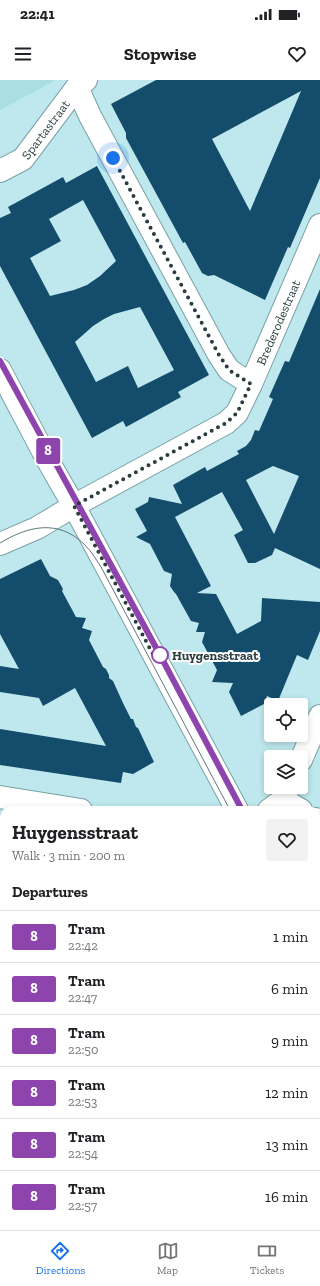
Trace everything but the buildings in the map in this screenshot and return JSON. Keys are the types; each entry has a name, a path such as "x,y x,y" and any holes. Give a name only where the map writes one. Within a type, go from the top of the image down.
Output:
{"street":[{"name":"Spartastraat","path":"0,171 23,159 81,84"},
{"path":"81,84 90,116 219,355 229,370 251,384"},
{"name":"Brederodestraat","path":"0,544 37,528 74,506 226,423 237,413 320,225"},
{"path":"0,370 235,806"},
{"path":"305,750 320,716"},
{"path":"0,797 56,806"}],"shaded area":[{"path":"0,80 56,80 0,110"}],"tram line":[{"path":"0,361 160,655 240,806"},
{"name":"8","path":"0,361 160,655 240,806"},
{"path":"0,543 21,532 32,529 53,528 74,536 89,549 101,567 228,806"}],"place":[{"name":"Huygensstraat","path":"160,655"}],"route":[{"path":"113,158 219,355 229,370 251,384 237,413 226,423 74,506 155,658 160,655"}]}
